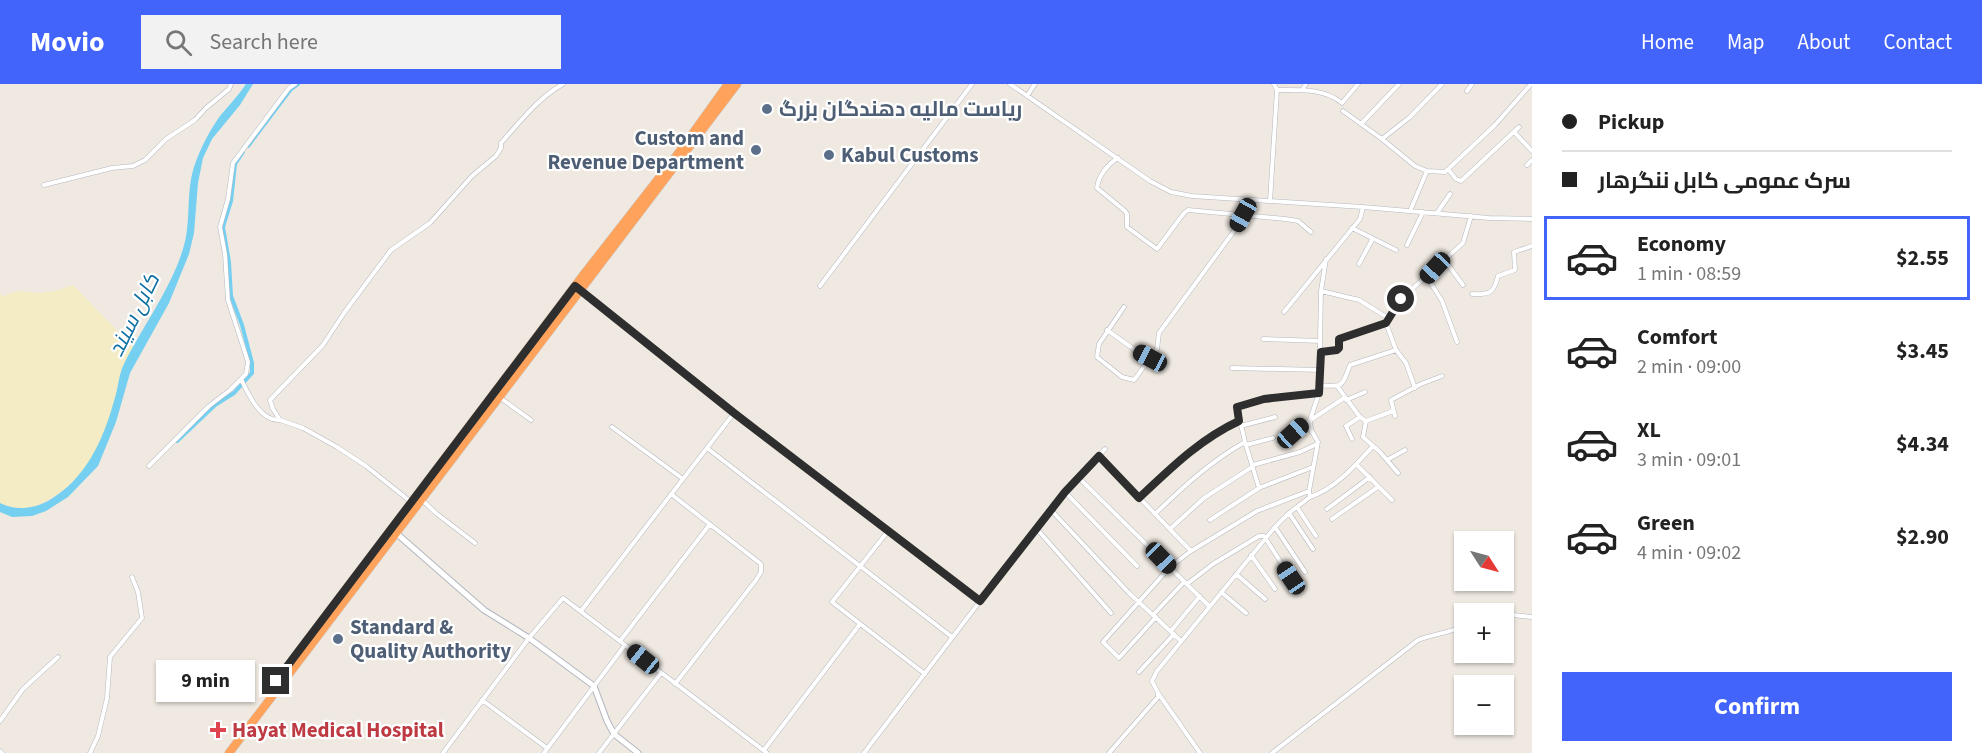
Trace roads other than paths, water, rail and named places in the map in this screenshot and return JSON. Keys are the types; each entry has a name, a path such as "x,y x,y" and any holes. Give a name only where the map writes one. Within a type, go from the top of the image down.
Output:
{"highway":[{"path":"223,753 396,533 465,435 499,396 577,288 736,84"},
{"path":"229,753 255,714 411,502 577,288 725,85"}],"main road":[{"path":"396,533 484,610 530,638 594,686 614,734 638,753"}],"street":[{"path":"44,185 112,168 133,166 144,160 166,139 195,120 229,89 231,84"},
{"path":"149,466 209,406 246,374 248,362 228,300 225,254 220,226 228,199 233,163 294,84"},
{"path":"278,420 270,400 323,345 344,312 391,250 430,223 472,176 496,156 501,143 549,92 563,84"},
{"path":"820,286 972,84"},
{"path":"1010,84 1150,181 1171,192 1192,196 1532,219"},
{"path":"1027,96 1035,84"},
{"path":"1270,201 1276,90 1274,84"},
{"path":"1302,90 1306,84"},
{"path":"1276,90 1328,93 1342,103 1358,84"},
{"path":"1361,124 1399,84"},
{"path":"1382,139 1410,117 1442,84"},
{"path":"1467,91 1472,84"},
{"path":"1343,111 1415,166 1427,171 1444,172 1495,124 1531,84"},
{"path":"1448,169 1456,179 1461,181 1519,127"},
{"path":"1514,132 1532,151"},
{"path":"1118,158 1106,168 1096,184 1097,188 1125,211 1127,226 1157,249 1188,210 1298,221 1311,232"},
{"path":"1527,165 1532,160"},
{"path":"1410,211 1427,171"},
{"path":"1437,213 1450,194"},
{"path":"1284,312 1360,219 1363,207"},
{"path":"1407,245 1423,212"},
{"path":"1124,307 1099,344 1097,357 1122,377 1134,380 1157,349 1159,333 1234,231 1243,215"},
{"path":"1415,388 1406,363 1396,350 1386,323 1401,299 1464,243 1471,216"},
{"path":"1352,228 1396,250"},
{"path":"1359,264 1372,240"},
{"path":"1472,294 1487,294 1493,290 1498,276 1515,270 1514,252 1532,246"},
{"path":"1310,498 1309,491 1318,444 1310,427 1310,420 1319,393 1322,291 1326,259"},
{"path":"1444,259 1463,285"},
{"path":"1427,277 1442,302 1457,342"},
{"path":"577,288 734,413 980,601"},
{"path":"1322,291 1359,300 1388,318"},
{"path":"1321,352 1337,350 1339,339 1386,323"},
{"path":"1107,330 1150,358"},
{"path":"1263,339 1320,341"},
{"path":"1319,385 1336,386 1345,381 1350,365 1396,350"},
{"path":"1232,368 1321,370"},
{"path":"1336,386 1360,417 1366,421 1394,414 1391,400 1442,376"},
{"path":"241,379 254,403 269,418 303,428 343,451 411,502"},
{"path":"1288,435 1345,399 1365,392"},
{"path":"1259,488 1236,410 1240,405 1264,399 1319,393"},
{"path":"499,396 531,420"},
{"path":"581,611 734,413"},
{"path":"1139,498 1215,432 1240,423 1275,417"},
{"path":"1352,438 1346,426 1360,417"},
{"path":"1366,421 1363,437 1398,473"},
{"path":"612,428 683,479"},
{"path":"1155,514 1195,476 1228,452 1245,444 1274,438"},
{"path":"1170,529 1204,498 1252,466 1300,452 1318,444"},
{"path":"1200,753 1158,693 1152,681 1153,676 1275,527 1297,507 1329,488 1373,446"},
{"path":"707,448 952,638"},
{"path":"864,753 1036,528 1078,477 1105,449"},
{"path":"1387,460 1405,450"},
{"path":"1099,456 1191,552"},
{"path":"1356,464 1392,500"},
{"path":"1210,520 1259,488 1313,467"},
{"path":"1078,477 1209,606"},
{"path":"1327,509 1370,477"},
{"path":"1332,519 1378,487"},
{"path":"1291,578 1264,536 1259,536 1186,583 1117,657 1103,642 1170,567 1257,511 1309,491"},
{"path":"1065,492 1137,566"},
{"path":"671,494 761,564 761,572 675,684"},
{"path":"422,499 437,514 475,543"},
{"path":"1297,507 1316,536"},
{"path":"1051,510 1139,602 1181,641"},
{"path":"1289,513 1312,549"},
{"path":"620,641 710,524"},
{"path":"1275,527 1305,572"},
{"path":"1036,528 1111,613"},
{"path":"888,531 832,602 926,674"},
{"path":"1251,555 1275,589"},
{"path":"1236,574 1265,599"},
{"path":"90,753 98,736 107,698 110,657 142,618 138,592 132,577"},
{"path":"1221,592 1246,613"},
{"path":"1138,672 1200,596"},
{"path":"443,753 563,598 766,752 860,624"},
{"path":"1514,615 1532,616"},
{"path":"1272,753 1418,640 1430,635 1454,631"},
{"path":"544,753 625,645"},
{"path":"0,721 23,689 58,657"},
{"path":"599,753 661,673"},
{"path":"1109,753 1158,697 1158,693"},
{"path":"482,700 547,748"}],"water":[{"path":"246,84 253,84 240,105 212,139 203,158 198,183 194,233 189,254 169,303 130,373 116,422 98,466 68,497 46,511 32,516 12,517 0,512 0,503 24,508 48,501 72,482 91,458 110,416 123,366 171,280 183,249 190,185 197,158 216,121"}],"waterway":[{"path":"248,146 291,89 298,84"},
{"path":"177,441 215,405 234,393 252,373 252,363 242,325 231,296 229,262 223,227 231,201 235,164 243,152"}],"place":[{"name":"ریاست مالیه دهندگان بزرگ","path":"767,109"},
{"name":"Custom and Revenue Department","path":"756,150"},
{"name":"Kabul Customs","path":"829,155"},
{"name":"Standard & Quality Authority","path":"338,639"},
{"name":"Hayat Medical Hospital","path":"218,730"}],"water label":[{"name":"کابل سيند","path":"134,315"}]}
